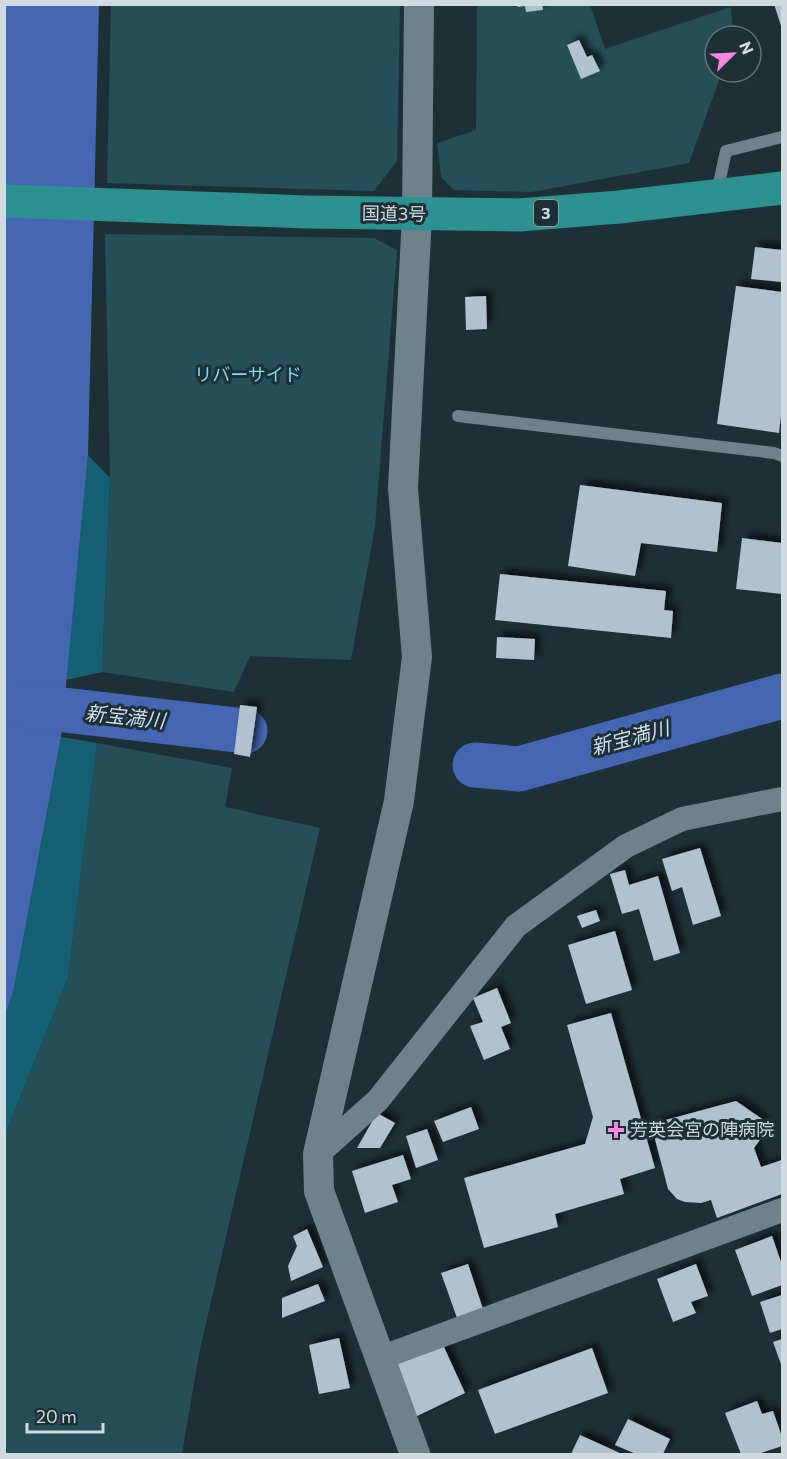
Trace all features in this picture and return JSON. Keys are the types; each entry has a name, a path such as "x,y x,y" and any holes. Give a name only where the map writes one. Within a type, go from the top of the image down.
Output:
{"highway":[{"name":"国道3号","path":"4,201 308,212 519,215 783,188"}],"street":[{"path":"414,1455 319,1191 318,1154 399,801 417,657 404,488 417,214 419,4"},
{"path":"318,1154 378,1100 516,926 626,846 673,823 682,819 783,799"},
{"path":"380,1358 783,1210"}],"lane":[{"path":"717,196 726,151 783,137"},
{"path":"458,416 774,453 783,456"}],"green space":[{"path":"111,5 400,5 397,161 374,191 107,183"},
{"path":"477,5 590,5 605,49 731,7 732,24 703,24 703,84 718,84 689,163 532,192 454,190 441,177 437,143 476,130"},
{"name":"リバーサイド","path":"105,234 374,238 397,250 375,526 351,660 250,656 234,692 102,672 110,478"},
{"path":"97,743 232,768 225,807 320,828 199,1354 182,1454 5,1454 5,1135 68,978"}],"shaded area":[{"path":"88,455 110,478 102,672 66,680"},
{"path":"61,737 97,743 68,978 5,1135 4,1015 14,988"}],"water":[{"path":"5,5 99,5 88,455 61,737 14,988 5,1015"}],"building":[{"path":"517,4 542,4 543,10 526,12 525,6 518,7"},
{"path":"774,4 782,4 782,29"},
{"path":"579,40 587,57 592,55 600,71 581,79 567,45"},
{"path":"755,247 782,250 782,282 751,279"},
{"path":"736,286 782,292 782,406 779,433 717,424"},
{"path":"486,296 487,329 466,330 465,297"},
{"path":"580,485 722,503 717,552 641,543 635,576 568,566"},
{"path":"742,538 782,543 782,594 736,589"},
{"path":"500,574 666,591 664,610 673,611 671,638 495,620"},
{"path":"497,637 535,639 534,660 496,658"},
{"path":"240,705 257,707 250,757 234,754"},
{"path":"700,848 721,916 693,925 682,887 672,891 662,859"},
{"path":"625,870 629,885 658,876 680,953 654,961 639,909 622,914 610,874"},
{"path":"596,910 600,921 582,928 577,916"},
{"path":"615,931 632,990 586,1004 568,945"},
{"path":"497,988 511,1023 501,1027 510,1049 484,1060 470,1026 483,1022 473,998"},
{"name":"芳英会宮の陣病院","path":"611,1013 655,1168 620,1179 624,1194 555,1214 558,1227 484,1248 464,1178 585,1144 593,1117 567,1025"},
{"path":"736,1101 762,1119 764,1134 754,1148 761,1167 782,1160 782,1194 717,1218 711,1200 701,1203 685,1202 677,1199 668,1189 651,1124"},
{"path":"471,1107 479,1129 443,1142 434,1121"},
{"path":"377,1113 395,1123 380,1148 357,1148"},
{"path":"427,1129 438,1160 416,1168 406,1136"},
{"path":"403,1155 411,1179 392,1185 398,1202 365,1213 352,1171"},
{"path":"307,1229 323,1267 291,1281 288,1266 297,1246 293,1236"},
{"path":"772,1236 782,1265 782,1285 752,1296 735,1250"},
{"path":"468,1264 483,1309 457,1318 441,1273"},
{"path":"696,1264 708,1296 691,1302 696,1313 673,1322 657,1279"},
{"path":"318,1284 325,1301 282,1318 282,1298"},
{"path":"782,1295 782,1329 770,1333 760,1302"},
{"path":"339,1338 350,1388 319,1394 309,1345"},
{"path":"782,1339 782,1367 773,1342"},
{"path":"443,1345 465,1393 415,1417 391,1366"},
{"path":"592,1348 608,1393 495,1434 478,1390"},
{"path":"757,1401 762,1414 773,1411 782,1437 782,1446 758,1454 741,1454 725,1413"},
{"path":"628,1419 670,1439 663,1454 636,1454 615,1445"},
{"path":"580,1435 622,1454 571,1454"}],"waterway":[{"name":"新宝満川","path":"475,765 519,769 782,696"},
{"name":"新宝満川","path":"4,703 245,731"}],"place":[{"name":"芳英会宮の陣病院","path":"616,1130"}]}
